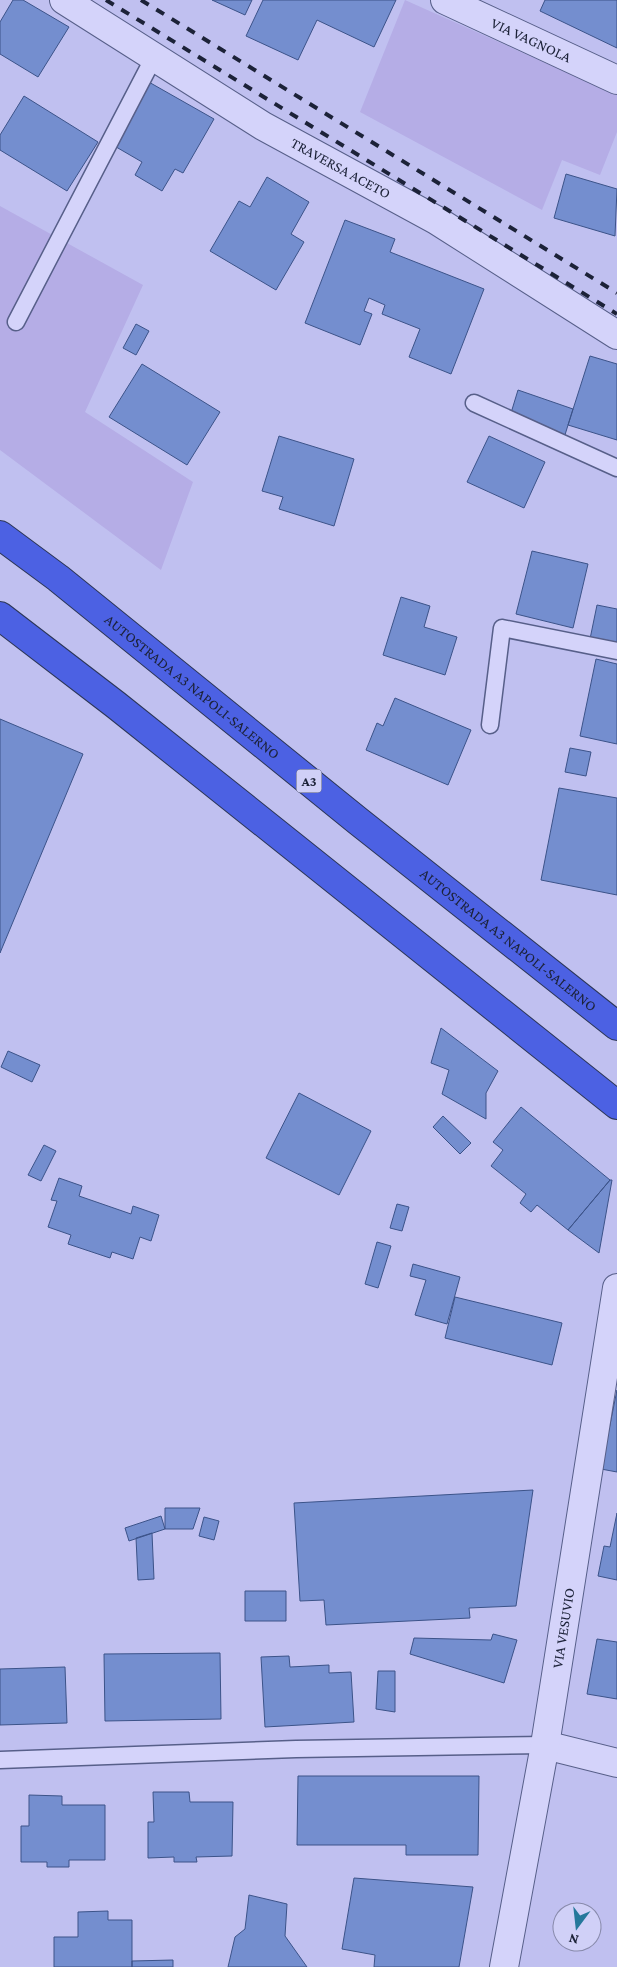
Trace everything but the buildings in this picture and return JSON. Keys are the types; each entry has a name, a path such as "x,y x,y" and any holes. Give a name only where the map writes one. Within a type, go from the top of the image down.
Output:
{"highway":[{"name":"AUTOSTRADA A3 NAPOLI-SALERNO","path":"0,536 58,578 358,821 617,1026"},
{"path":"0,616 123,711 617,1105"}],"street":[{"name":"TRAVERSA ACETO","path":"64,0 263,126 436,220 617,335"},
{"name":"VIA VAGNOLA","path":"445,0 617,80"},
{"name":"VIA VESUVIO","path":"504,1967 545,1745 615,1326 617,1288"},
{"path":"545,1745 617,1763"}],"lane":[{"path":"16,322 154,57"},
{"path":"474,403 617,468"},
{"path":"490,725 502,628 617,651"},
{"path":"0,1760 296,1749 545,1745"}],"shaded area":[{"path":"405,0 617,95 617,132 600,175 562,160 542,210 360,112"},
{"path":"0,206 143,285 85,412 193,482 161,570 0,450"}],"railway":[{"path":"106,0 617,314"},
{"path":"141,0 617,293"}]}
